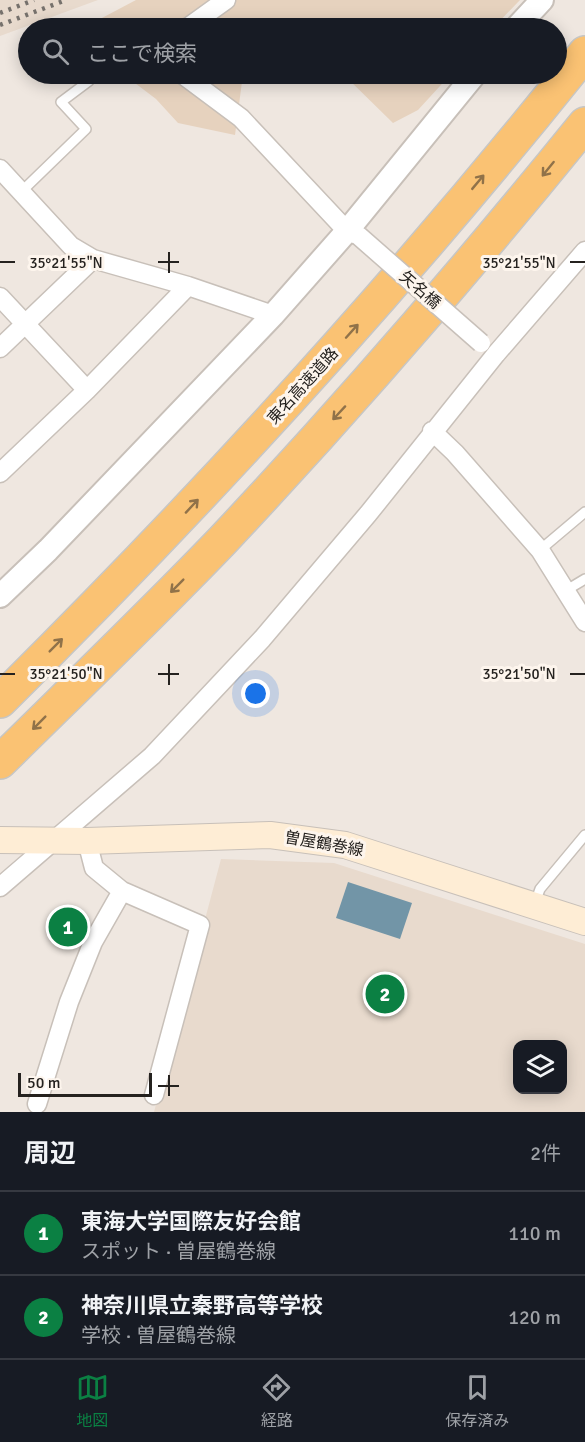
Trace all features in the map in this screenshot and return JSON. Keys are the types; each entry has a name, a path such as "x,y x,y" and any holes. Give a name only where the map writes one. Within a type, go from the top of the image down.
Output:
{"highway":[{"name":"東名高速道路","path":"567,74 585,52"},
{"name":"東名高速道路","path":"0,702 132,571 273,421 387,292 559,84"},
{"path":"0,762 221,542 361,389 475,259 585,123"}],"main road":[{"name":"曽屋鶴巻線","path":"2,846 17,857 52,842 270,835 324,842 399,861 585,922"}],"street":[{"path":"201,18 226,0"},
{"path":"525,18 542,0"},
{"name":"矢名橋","path":"195,84 241,118 353,234 488,348"},
{"path":"0,596 48,550 353,234 467,84"},
{"path":"0,169 70,246 93,259 188,286 273,315"},
{"path":"0,887 152,756 262,639 368,514 432,431 488,348 585,252"},
{"path":"0,348 93,259"},
{"path":"0,473 87,390 188,286"},
{"path":"0,297 87,390"},
{"path":"432,431 455,453 540,550 585,622"},
{"path":"87,842 94,868 122,891 200,925 154,1095"},
{"path":"37,1104 69,1002 89,952 122,891"}],"lane":[{"path":"21,192 86,129 61,102 85,84"},
{"path":"540,550 585,512"},
{"path":"565,591 585,579"},
{"path":"534,905 540,889 585,835"}],"shaded area":[{"path":"0,0 98,0 49,18 18,18 18,29 0,36"},
{"path":"136,0 520,0 503,18 102,18"},
{"path":"136,84 242,84 235,135 178,123 156,99"},
{"path":"353,84 442,84 418,110 393,123"},
{"path":"221,859 334,863 585,944 585,1112 154,1112"}],"water":[{"path":"348,882 412,903 400,939 336,918"}],"railway":[{"path":"0,13 34,0"},
{"path":"18,18 66,0"},
{"path":"0,25 18,18"}],"place":[{"name":"東海大学国際友好会館","path":"68,927"},
{"name":"神奈川県立秦野高等学校","path":"385,994"}]}
